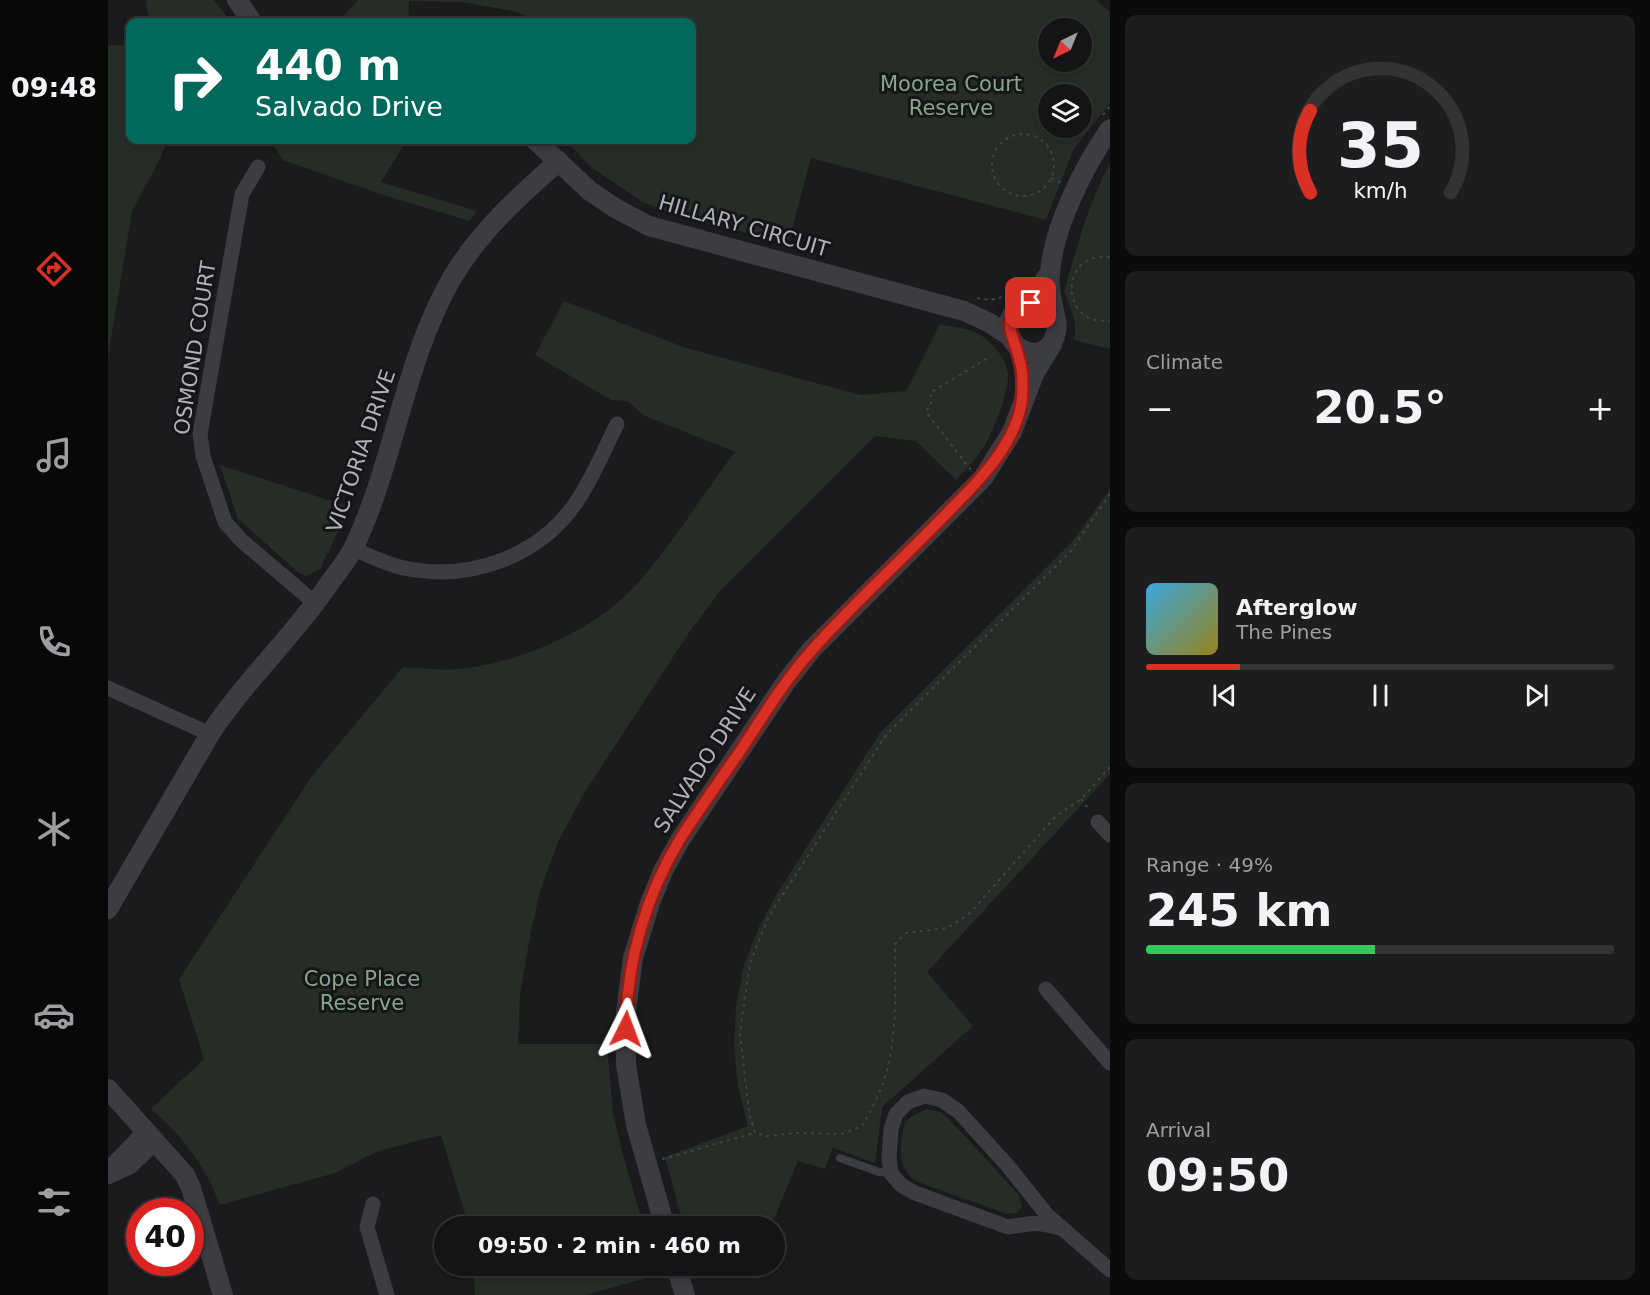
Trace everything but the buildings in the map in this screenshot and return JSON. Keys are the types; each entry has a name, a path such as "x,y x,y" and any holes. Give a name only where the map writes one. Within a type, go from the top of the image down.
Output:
{"street":[{"path":"237,0 249,18"},
{"name":"SALVADO DRIVE","path":"662,1216 636,1125 626,1065 626,1012 633,958 650,903 663,871 680,840 786,682 812,649 983,478 1012,432 1022,400 1058,329 1049,274 1057,235 1098,147 1110,129"},
{"name":"HILLARY CIRCUIT","path":"540,144 590,191 615,208 649,225 964,311 990,323 1013,341"},
{"name":"VICTORIA DRIVE","path":"108,909 210,734 242,689 316,604 353,549 384,469 423,342 453,278 479,239 520,195 559,161"},
{"name":"OSMOND COURT","path":"258,167 242,194 200,434 201,446 219,506 231,531 316,604"},
{"name":"SALVADO DRIVE","path":"1022,400 1022,369 1013,341 1010,321 1049,274"},
{"path":"1021,306 1031,303 1045,305 1055,315"},
{"name":"HILLARY CIRCUIT","path":"964,311 991,312 1021,306"},
{"path":"1013,341 1030,352 1046,349 1052,344"},
{"path":"353,549 402,568 432,572 469,570 502,561 536,543 558,524 579,498 617,424"},
{"path":"108,688 210,734"},
{"path":"1098,822 1110,835"},
{"path":"1046,989 1110,1063"},
{"path":"108,1089 185,1175 223,1295"},
{"path":"1063,1229 1029,1223 1008,1227 915,1193 901,1185 891,1173 889,1158 891,1129 896,1114 908,1102 924,1096 942,1100 959,1112 1047,1215 1110,1270"},
{"path":"108,1169 150,1137"},
{"path":"108,1177 130,1167 150,1137"},
{"path":"1029,1223 1037,1201"},
{"path":"373,1204 367,1227 387,1295"},
{"path":"1087,1249 1110,1252"},
{"path":"679,1276 685,1295"}],"lane":[{"path":"840,1158 879,1172 891,1173"}],"path":[{"path":"1014,135 1032,135 1046,144 1051,152 1054,169 1051,178 1035,194 1019,196 1011,194 998,184 994,177 992,161 995,152 1006,139 1014,135"},
{"path":"1051,178 1067,185"},
{"path":"1110,257 1092,258 1084,263 1072,279 1071,289 1072,299 1084,315 1094,320 1110,320"},
{"path":"971,470 926,411 932,401 930,393 991,356"},
{"path":"754,1133 749,1113 740,1032 750,963 769,916 886,735 1071,551 1110,494"},
{"path":"647,1164 754,1133 767,1136 797,1133 841,1134 862,1126 872,1109 890,1058 895,1008 895,944 906,933 947,928 969,914 1056,816 1081,799 1110,766"}],"green space":[{"path":"146,0 214,0 228,18 148,18"},
{"name":"Moorea Court Reserve","path":"358,0 1096,0 1110,12 1110,103 1092,126 1092,84 1038,84 1038,138 1082,138 1073,150 1046,220 811,158 788,244 667,212 641,201 591,167 569,144 696,144 696,18 532,18 513,11 462,2 409,1 408,18 342,18"},
{"path":"126,44 126,144 166,144 132,211 108,357 108,46"},
{"path":"269,144 405,144 381,182 477,211 469,221 380,194 283,160 276,149"},
{"path":"1110,164 1110,349 1074,340 1074,321 1064,292 1089,211"},
{"name":"Cope Place Reserve","path":"564,301 686,348 861,395 906,391 940,324 971,331 990,342 1005,363 1008,381 1004,399 987,441 977,457 956,480 916,441 875,436 721,590 688,634 583,795 558,842 540,891 529,942 520,994 518,1044 607,1044 613,1113 641,1216 466,1216 441,1135 378,1151 335,1173 220,1205 192,1152 151,1109 204,1059 179,979 312,776 403,667 451,670 508,659 559,640 606,612 643,577 735,452 643,415 628,401 611,400 535,355"},
{"path":"220,465 350,507 320,569 306,576 299,573 238,519"},
{"path":"1110,486 1110,774 927,972 973,1026 882,1107 875,1163 833,1148 825,1169 798,1161 775,1216 681,1216 665,1157 748,1126 738,1087 734,1047 736,1006 744,965 759,927 778,892 880,733 1072,542"},
{"path":"927,1109 940,1112 949,1119 1019,1195 1022,1207 1017,1213 1007,1214 918,1182 909,1174 901,1158 903,1131 909,1119"},
{"path":"474,1276 654,1276 585,1295 475,1295"}],"route":[{"path":"626,1029 633,958 650,903 663,871 680,840 786,682 812,649 983,478 1012,432 1022,400 1022,369 1011,337 1010,321 1018,308 1031,303"}]}
